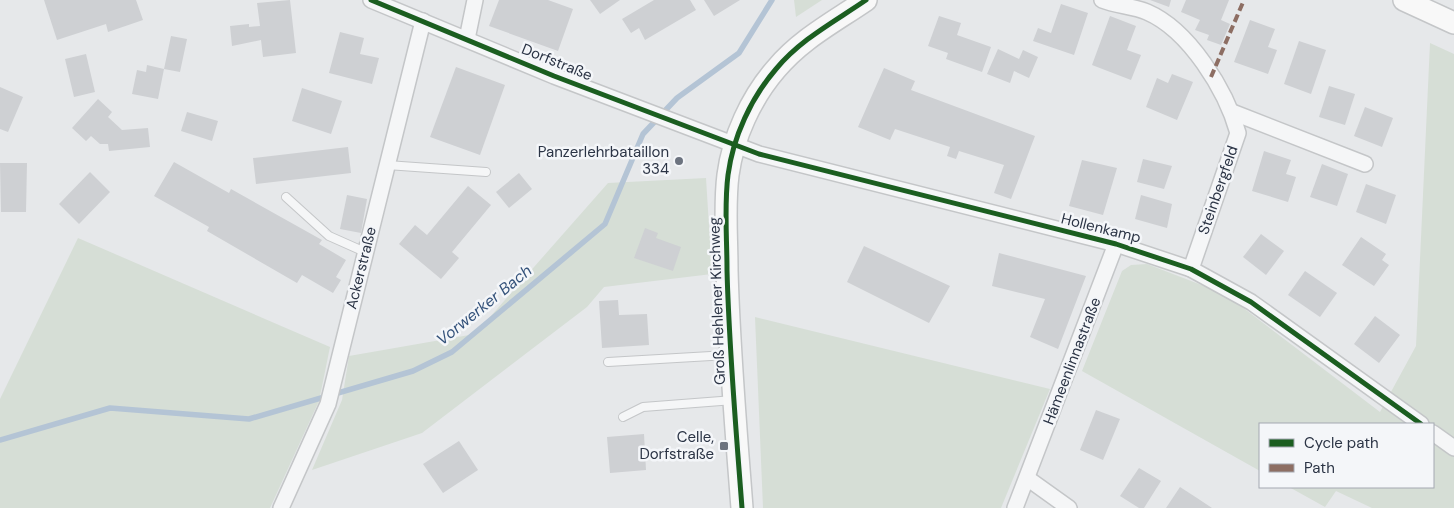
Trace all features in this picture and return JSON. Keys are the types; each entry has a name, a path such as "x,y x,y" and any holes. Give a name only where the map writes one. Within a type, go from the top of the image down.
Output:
{"main road":[{"name":"Groß Hehlener Kirchweg","path":"742,508 731,355 726,203 728,174 735,144 758,94 776,69 798,45 866,0"},
{"path":"1404,0 1454,23"}],"street":[{"name":"Dorfstraße","path":"371,0 554,76 735,144"},
{"path":"467,39 474,0"},
{"name":"Steinbergfeld","path":"1102,0 1114,5 1146,12 1175,30 1190,46 1232,112 1238,133 1191,269"},
{"name":"Ackerstraße","path":"281,508 328,404 423,21"},
{"path":"1232,112 1365,164"},
{"name":"Hollenkamp","path":"735,144 759,154 1116,244 1191,269 1251,302 1420,423"},
{"name":"Hämeenlinnastraße","path":"1015,508 1116,244"},
{"path":"1434,433 1452,442"},
{"path":"1027,478 1069,508"}],"lane":[{"path":"387,165 486,172"},
{"path":"286,197 329,236 365,252"},
{"path":"608,362 731,355"},
{"path":"623,417 643,407 734,400"}],"shaded area":[{"path":"794,0 822,0 796,17"},
{"path":"1430,43 1454,54 1454,508 1372,508 1336,491 1325,507 1291,488 1434,488 1434,423 1259,423 1259,470 1082,371 1122,271 1131,265 1147,264 1225,294 1380,412 1416,346"},
{"path":"706,178 712,274 604,287 587,307 422,433 312,470 342,400 349,356 475,334 608,183"},
{"path":"78,238 330,347 319,401 270,508 0,508 0,399"},
{"path":"755,317 1050,389 1001,508 763,508"}],"building":[{"path":"44,0 136,0 143,20 108,32 106,24 57,40"},
{"path":"290,0 296,53 263,57 261,40 232,46 230,26 249,24 249,27 260,26 257,3"},
{"path":"499,0 548,0 573,9 558,51 489,26"},
{"path":"590,0 620,0 600,14"},
{"path":"654,0 690,0 696,10 645,40 639,28 631,33 622,19"},
{"path":"704,0 740,0 714,16"},
{"path":"1150,0 1171,0 1169,7"},
{"path":"1186,0 1229,0 1221,20 1230,24 1221,45 1207,40 1209,35 1195,30 1200,20 1181,12"},
{"path":"1061,4 1088,13 1074,55 1033,41 1038,28 1051,33"},
{"path":"939,16 961,23 957,35 991,47 982,72 946,59 948,53 928,46"},
{"path":"1110,16 1136,26 1127,50 1141,55 1131,80 1092,65"},
{"path":"1250,20 1275,29 1268,47 1277,50 1268,74 1234,62"},
{"path":"340,32 364,38 360,54 379,58 372,84 329,73"},
{"path":"171,36 187,39 180,72 164,69"},
{"path":"1299,41 1326,50 1311,94 1284,84"},
{"path":"998,49 1019,59 1023,50 1038,57 1029,78 1014,71 1010,83 987,74"},
{"path":"86,54 95,92 74,97 65,59"},
{"path":"147,65 164,69 158,99 132,94 137,70 146,72"},
{"path":"456,67 505,85 480,155 430,137"},
{"path":"884,68 915,81 911,90 1035,136 1011,199 994,193 1004,165 959,151 956,159 947,156 950,147 895,129 890,140 858,127"},
{"path":"1172,74 1193,82 1177,120 1146,107 1157,78 1168,83"},
{"path":"1329,86 1355,94 1345,125 1319,117"},
{"path":"0,87 23,97 8,132 0,129"},
{"path":"302,88 342,101 331,134 292,121"},
{"path":"98,99 112,112 108,117 122,130 148,128 150,147 109,151 108,144 100,144 91,136 86,141 72,128"},
{"path":"1365,107 1393,118 1382,147 1354,136"},
{"path":"187,112 218,121 212,141 181,131"},
{"path":"348,147 351,173 256,184 253,158"},
{"path":"1264,151 1291,160 1286,174 1296,177 1288,202 1252,191"},
{"path":"1143,159 1172,166 1164,189 1137,182"},
{"path":"1082,160 1117,168 1103,215 1069,206"},
{"path":"174,162 229,193 231,189 322,240 319,244 346,260 336,277 341,280 333,293 302,275 297,283 207,231 209,227 154,196"},
{"path":"0,163 27,163 26,212 1,212"},
{"path":"1322,164 1348,174 1337,206 1310,197"},
{"path":"90,172 110,192 79,224 59,204"},
{"path":"519,173 532,189 509,208 496,192"},
{"path":"1366,184 1396,195 1386,224 1356,212"},
{"path":"468,186 491,205 452,252 459,258 441,279 399,244 415,225 427,235"},
{"path":"347,195 367,199 361,233 340,229"},
{"path":"1141,195 1172,204 1167,228 1135,219"},
{"path":"645,228 658,233 656,238 681,247 673,271 634,258"},
{"path":"1261,234 1284,251 1266,275 1243,257"},
{"path":"1361,237 1386,254 1382,260 1389,265 1374,286 1342,265"},
{"path":"864,246 950,286 929,323 847,282"},
{"path":"999,253 1086,276 1058,349 1030,337 1045,299 992,286"},
{"path":"1305,271 1337,293 1320,317 1288,295"},
{"path":"618,300 619,315 647,314 649,345 602,348 599,301"},
{"path":"1375,316 1400,335 1379,363 1354,344"},
{"path":"1096,410 1120,419 1103,460 1080,450"},
{"path":"644,434 646,470 610,473 607,437"},
{"path":"459,441 478,470 443,493 423,464"},
{"path":"1139,468 1161,481 1144,508 1139,508 1120,496"},
{"path":"1180,487 1197,498 1212,508 1166,508"}],"waterway":[{"name":"Vorwerker Bach","path":"0,440 110,408 249,419 413,371 452,352 605,224 643,134 677,98 739,53 772,0"}],"marked path":[{"path":"1211,77 1244,0"}],"cycle path":[{"path":"371,0 554,76 759,154 1116,244 1191,269 1251,302 1420,423"},
{"path":"742,508 728,300 726,210 730,161 744,119 759,92 776,69 807,40 866,0"}],"place":[{"name":"Panzerlehrbataillon 334","path":"679,161"},
{"name":"Celle, Dorfstraße","path":"724,446"}]}
